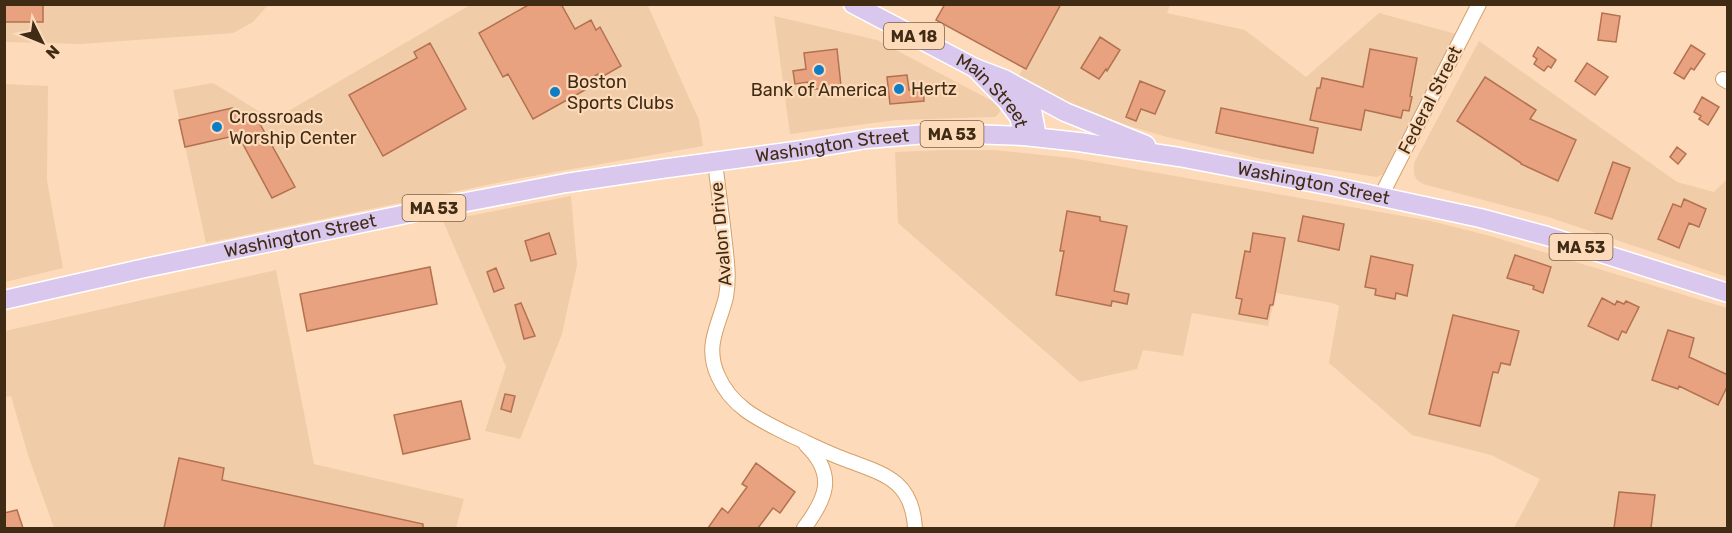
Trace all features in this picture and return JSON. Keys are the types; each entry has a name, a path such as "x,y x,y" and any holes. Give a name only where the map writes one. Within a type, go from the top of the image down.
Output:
{"main road":[{"name":"Main Street","path":"853,4 975,68 1008,102 1031,137"},
{"name":"MA 18","path":"975,68 1016,85"},
{"path":"1016,85 1031,105 1031,137"},
{"path":"1016,85 1065,112 1179,157"},
{"name":"Washington Street","path":"4,300 435,208 566,183 867,139 916,134 1031,137 1179,157 1381,196 1480,218 1547,236 1728,293"}],"street":[{"name":"Federal Street","path":"1381,196 1479,4"},
{"name":"Avalon Drive","path":"715,162 728,281 722,311 714,333 712,350 713,364 718,378 747,413 762,422 845,459 872,468 896,483 912,506 915,528"},
{"name":"Avalon Drive","path":"801,440 818,458 825,478 823,500 804,528"}],"shaded area":[{"path":"5,5 268,5 253,22 233,33 81,44 5,42"},
{"path":"470,5 648,6 699,120 703,146 516,179 206,243 173,90 213,83 273,120"},
{"path":"1059,5 1170,5 1167,13 1245,30 1306,77 1379,13 1456,34 1383,174 1377,177 1262,159 1167,137 1129,126 1067,103 1017,79"},
{"path":"774,16 877,40 996,103 1000,112 995,117 896,120 790,134"},
{"path":"1479,41 1677,182 1714,192 1727,179 1727,277 1548,217 1423,184 1417,180 1414,174 1414,163"},
{"path":"5,84 48,86 47,181 63,268 5,282"},
{"path":"994,150 1072,158 1431,221 1494,237 1727,308 1727,528 1514,528 1540,479 1491,455 1412,435 1329,363 1339,306 1332,303 1276,293 1268,326 1192,313 1183,356 1143,350 1137,369 1080,382 898,223 895,152"},
{"path":"571,196 577,265 562,334 520,439 485,431 506,367 443,221"},
{"path":"276,270 314,464 464,499 456,528 54,528 28,455 11,396 5,397 5,331"}],"building":[{"path":"4,4 43,4 43,22 4,22"},
{"path":"530,4 561,4 575,29 591,20 596,30 600,27 621,66 600,78 598,74 581,84 585,90 533,119 508,74 503,77 479,33"},
{"path":"945,4 1061,4 1026,69 936,20"},
{"path":"1602,13 1620,16 1616,42 1598,40"},
{"path":"1100,37 1120,50 1099,79 1081,68"},
{"path":"430,43 466,109 383,156 349,95 417,58 414,52"},
{"path":"1691,45 1705,54 1694,70 1691,68 1684,79 1674,73"},
{"path":"1538,47 1556,60 1551,68 1548,66 1544,71 1534,64 1537,59 1533,56"},
{"name":"Bank of America","path":"837,49 841,86 809,90 808,82 795,84 793,71 806,69 804,53"},
{"path":"1370,49 1417,58 1409,111 1403,110 1401,118 1365,110 1361,130 1310,120 1317,88 1320,88 1322,78 1363,87"},
{"path":"1587,63 1608,77 1595,95 1575,81"},
{"name":"Hertz","path":"907,75 909,90 923,88 924,101 890,104 887,77"},
{"path":"1485,77 1536,110 1530,119 1576,140 1558,181 1521,164 1457,121"},
{"path":"1140,81 1165,91 1155,114 1141,109 1136,121 1126,117"},
{"path":"1702,97 1719,107 1708,125 1699,119 1701,116 1694,112"},
{"path":"232,108 260,124 295,187 272,198 238,135 185,147 179,120"},
{"path":"1221,108 1318,128 1313,153 1216,133"},
{"path":"1677,147 1686,154 1678,164 1670,157"},
{"path":"1613,162 1630,168 1612,219 1595,213"},
{"path":"1684,199 1706,209 1699,227 1689,223 1679,248 1658,239 1673,204 1681,207"},
{"path":"1067,211 1100,217 1100,221 1127,226 1114,291 1129,294 1127,304 1112,301 1111,306 1056,295 1064,251 1060,251"},
{"path":"1303,216 1344,224 1339,250 1298,241"},
{"path":"549,233 556,254 531,261 525,241"},
{"path":"1253,233 1285,238 1273,305 1270,305 1267,319 1239,314 1242,299 1236,298 1245,251 1250,252"},
{"path":"1515,255 1551,267 1543,293 1533,289 1534,286 1507,278"},
{"path":"1371,256 1413,265 1407,296 1396,293 1395,299 1375,295 1376,289 1365,287"},
{"path":"430,267 437,304 307,331 300,294"},
{"path":"496,268 504,288 494,292 487,272"},
{"path":"1602,298 1615,305 1617,301 1624,304 1626,301 1639,307 1626,333 1622,331 1618,340 1588,326"},
{"path":"521,303 535,336 524,339 515,305"},
{"path":"1453,315 1519,331 1510,365 1501,363 1498,373 1493,372 1480,426 1429,414"},
{"path":"1668,330 1694,338 1689,357 1728,375 1728,385 1718,405 1679,386 1678,389 1652,380"},
{"path":"505,394 515,396 511,412 501,409"},
{"path":"461,401 470,439 403,454 394,415"},
{"path":"179,458 224,468 222,480 423,524 423,528 164,528"},
{"path":"756,463 795,492 780,513 773,508 758,528 708,528 722,508 728,513 747,487 742,484"},
{"path":"1619,492 1655,495 1651,528 1614,528"},
{"path":"17,510 23,528 4,528 4,513"}],"place":[{"name":"Bank of America","path":"819,70"},
{"name":"Hertz","path":"899,89"},
{"name":"Boston Sports Clubs","path":"555,92"},
{"name":"Crossroads Worship Center","path":"217,127"}]}
